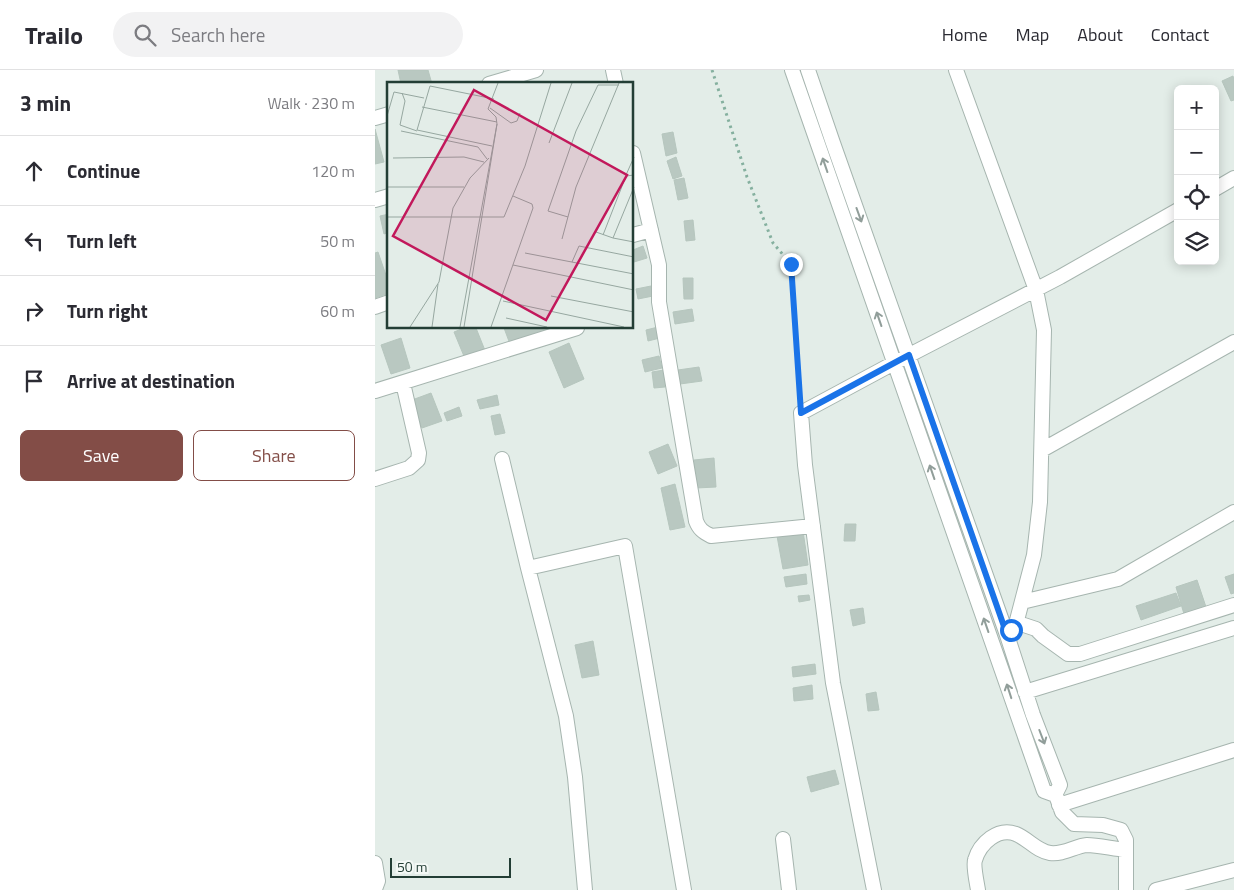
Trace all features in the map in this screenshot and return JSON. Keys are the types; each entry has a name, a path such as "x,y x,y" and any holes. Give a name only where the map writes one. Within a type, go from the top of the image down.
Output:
{"street":[{"path":"496,82 535,70"},
{"path":"792,70 1044,791 1057,800 1062,812 1074,824 1103,825 1121,830 1126,840 1126,890"},
{"path":"808,70 1007,635 1025,692 1060,785 1057,800"},
{"path":"956,70 1036,290 1044,330 1040,502 1034,555 1016,624 1007,635"},
{"path":"634,157 659,265 659,302 696,522 701,530 711,536 813,526"},
{"path":"1219,187 1234,178"},
{"path":"874,890 833,683 805,465 801,413 1036,290 1174,212"},
{"path":"634,235 651,230"},
{"path":"375,307 387,303"},
{"path":"375,391 574,329"},
{"path":"1042,450 1234,342"},
{"path":"375,479 409,468 418,460 419,453 403,383"},
{"path":"502,459 527,568 566,716 575,776 585,890"},
{"path":"1022,602 1118,579 1234,512"},
{"path":"527,568 625,546 684,890"},
{"path":"1016,624 1036,629 1069,654 1080,654 1234,604"},
{"path":"1025,692 1234,628"},
{"path":"1057,800 1234,750"},
{"path":"978,890 974,861 984,844 995,834 1015,834 1050,853 1065,852 1087,845 1125,850"},
{"path":"783,839 789,890"},
{"path":"375,863 377,887"},
{"path":"1155,890 1234,870"}],"path":[{"path":"712,70 747,177 773,243 791,264 801,413"}],"building":[{"path":"398,70 428,70 431,82 401,82"},
{"path":"1233,76 1234,100 1231,101 1222,81"},
{"path":"375,129 384,162 375,164"},
{"path":"673,132 677,153 666,156 662,134"},
{"path":"676,157 682,176 673,179 667,161"},
{"path":"684,178 688,198 678,200 674,180"},
{"path":"387,214 387,233 384,234 380,216"},
{"path":"693,220 695,240 686,241 684,221"},
{"path":"643,246 647,258 634,262 634,250"},
{"path":"378,252 387,278 387,294 375,298 375,253"},
{"path":"683,278 693,278 693,299 684,299"},
{"path":"651,286 653,296 638,299 636,289"},
{"path":"692,309 694,321 675,324 673,312"},
{"path":"658,327 660,338 648,341 646,330"},
{"path":"462,329 476,329 486,353 466,361 454,332"},
{"path":"504,329 554,329 510,344"},
{"path":"401,338 410,368 391,374 381,345"},
{"path":"569,343 584,379 564,388 549,352"},
{"path":"659,356 662,368 645,372 642,360"},
{"path":"699,367 702,381 680,384 678,370"},
{"path":"664,370 665,387 654,388 652,372"},
{"path":"431,393 442,421 422,428 412,400"},
{"path":"497,395 499,405 480,409 477,400"},
{"path":"459,407 462,416 447,421 444,413"},
{"path":"500,414 505,433 495,435 491,416"},
{"path":"668,444 677,466 658,474 649,452"},
{"path":"714,458 716,487 696,488 694,460"},
{"path":"675,484 685,527 670,530 661,488"},
{"path":"845,524 856,524 855,541 844,541"},
{"path":"803,531 808,565 783,569 777,536"},
{"path":"806,574 807,584 786,587 784,577"},
{"path":"1234,574 1234,593 1231,594 1225,577"},
{"path":"1197,580 1206,607 1184,614 1176,587"},
{"path":"1176,593 1181,606 1141,620 1136,606"},
{"path":"809,595 810,600 799,602 798,596"},
{"path":"863,608 865,623 853,626 850,610"},
{"path":"593,641 599,675 582,678 575,645"},
{"path":"815,664 816,674 793,677 792,667"},
{"path":"812,685 813,699 794,701 793,688"},
{"path":"876,692 879,710 868,711 866,694"},
{"path":"835,770 839,784 811,792 807,777"}],"route":[{"path":"791,264 801,413 909,355 1007,635 1011,630"}]}
